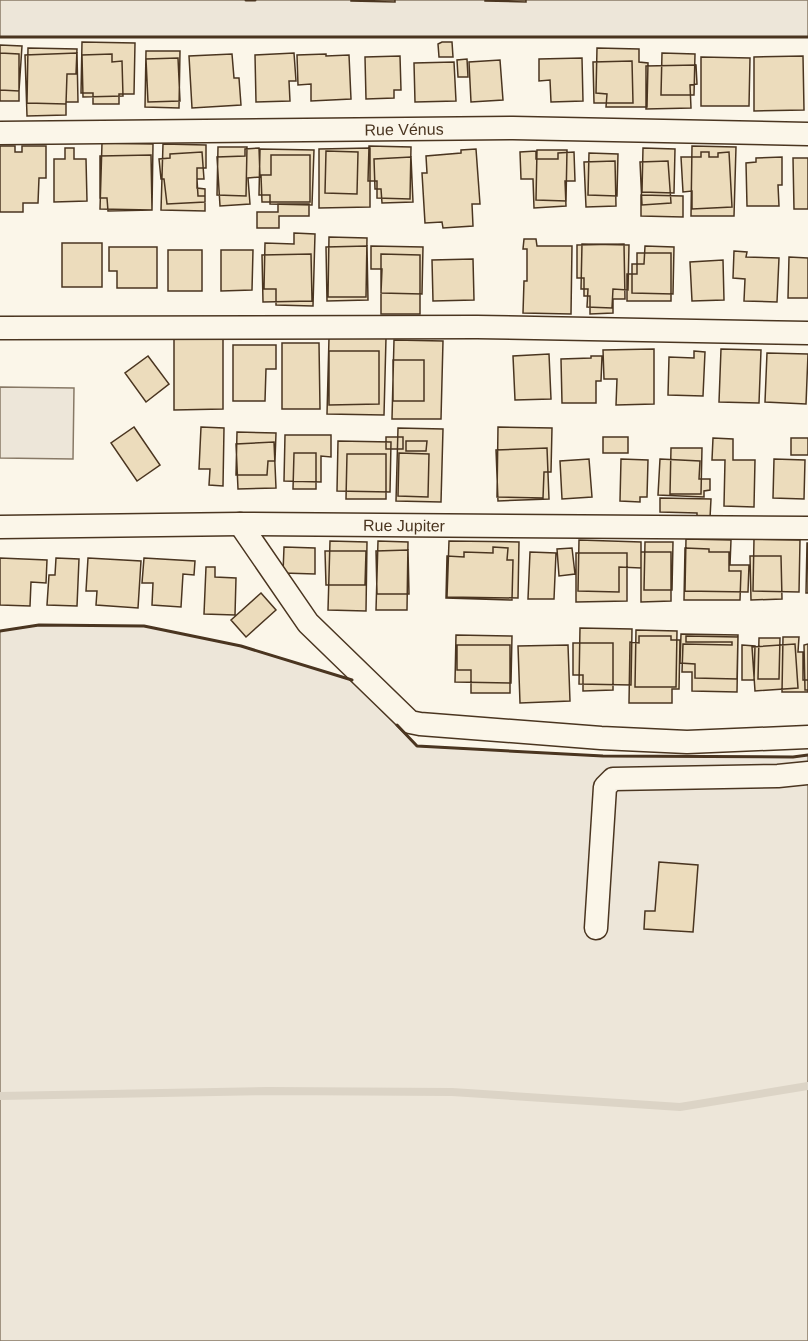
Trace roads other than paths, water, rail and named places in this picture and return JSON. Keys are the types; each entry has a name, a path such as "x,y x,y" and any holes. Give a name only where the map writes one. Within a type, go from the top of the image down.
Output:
{"street":[{"name":"Rue Vénus","path":"0,133 513,128 808,134"},
{"path":"0,328 477,327 808,333"},
{"path":"240,524 308,623 410,722 589,738 687,742 808,737"},
{"name":"Rue Jupiter","path":"0,527 240,524 808,528"},
{"path":"596,928 605,787 613,779 778,776 808,773"}],"waterway":[{"path":"0,1096 267,1091 452,1092 680,1107 808,1086"}]}
